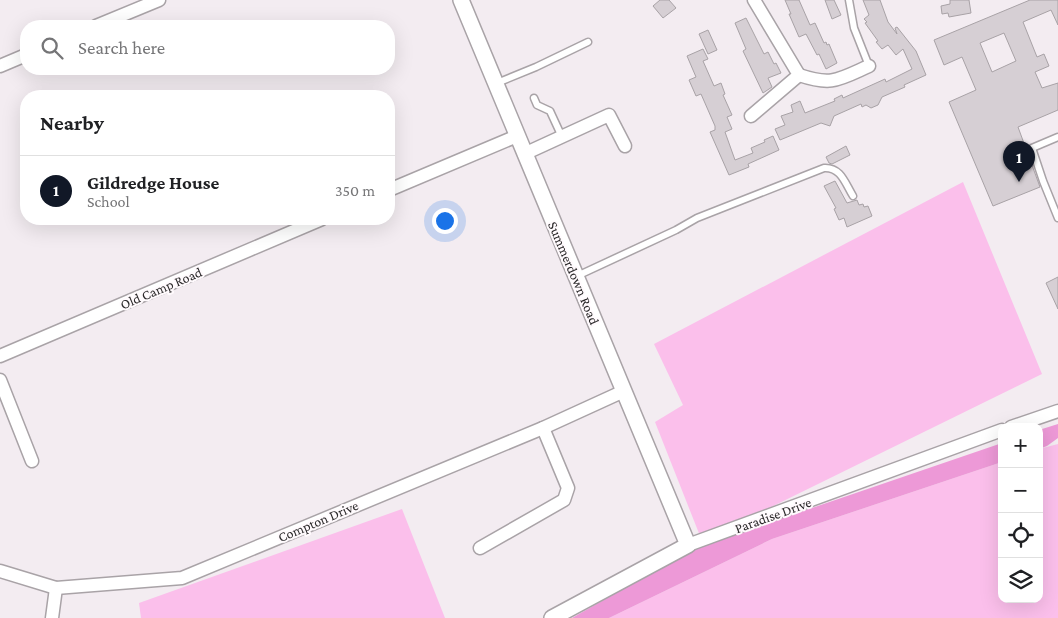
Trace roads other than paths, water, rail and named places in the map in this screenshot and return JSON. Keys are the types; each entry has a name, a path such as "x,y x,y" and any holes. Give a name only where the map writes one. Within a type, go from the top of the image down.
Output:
{"street":[{"path":"111,20 160,0"},
{"name":"Summerdown Road","path":"461,0 688,546"},
{"path":"754,0 799,75 816,81 836,81 868,66"},
{"path":"0,66 20,58"},
{"path":"751,116 799,75"},
{"path":"524,154 609,115 625,146"},
{"path":"395,187 517,136"},
{"name":"Old Camp Road","path":"0,356 308,225"},
{"path":"0,380 32,461"},
{"name":"Compton Drive","path":"0,572 56,588 182,578 543,428 624,391"},
{"path":"1023,423 1058,411"},
{"path":"480,548 564,500 568,488 543,428"},
{"name":"Paradise Drive","path":"552,618 688,546 998,431"},
{"path":"52,618 56,588"}],"lane":[{"path":"849,0 854,28 868,66"},
{"path":"495,83 536,67 588,42"},
{"path":"534,98 537,105 550,111 562,137"},
{"path":"1058,137 1032,148 1058,218"},
{"path":"576,277 676,230 697,218 824,168 834,168 853,196"}],"place":[{"name":"Gildredge House","path":"1019,182"}]}
